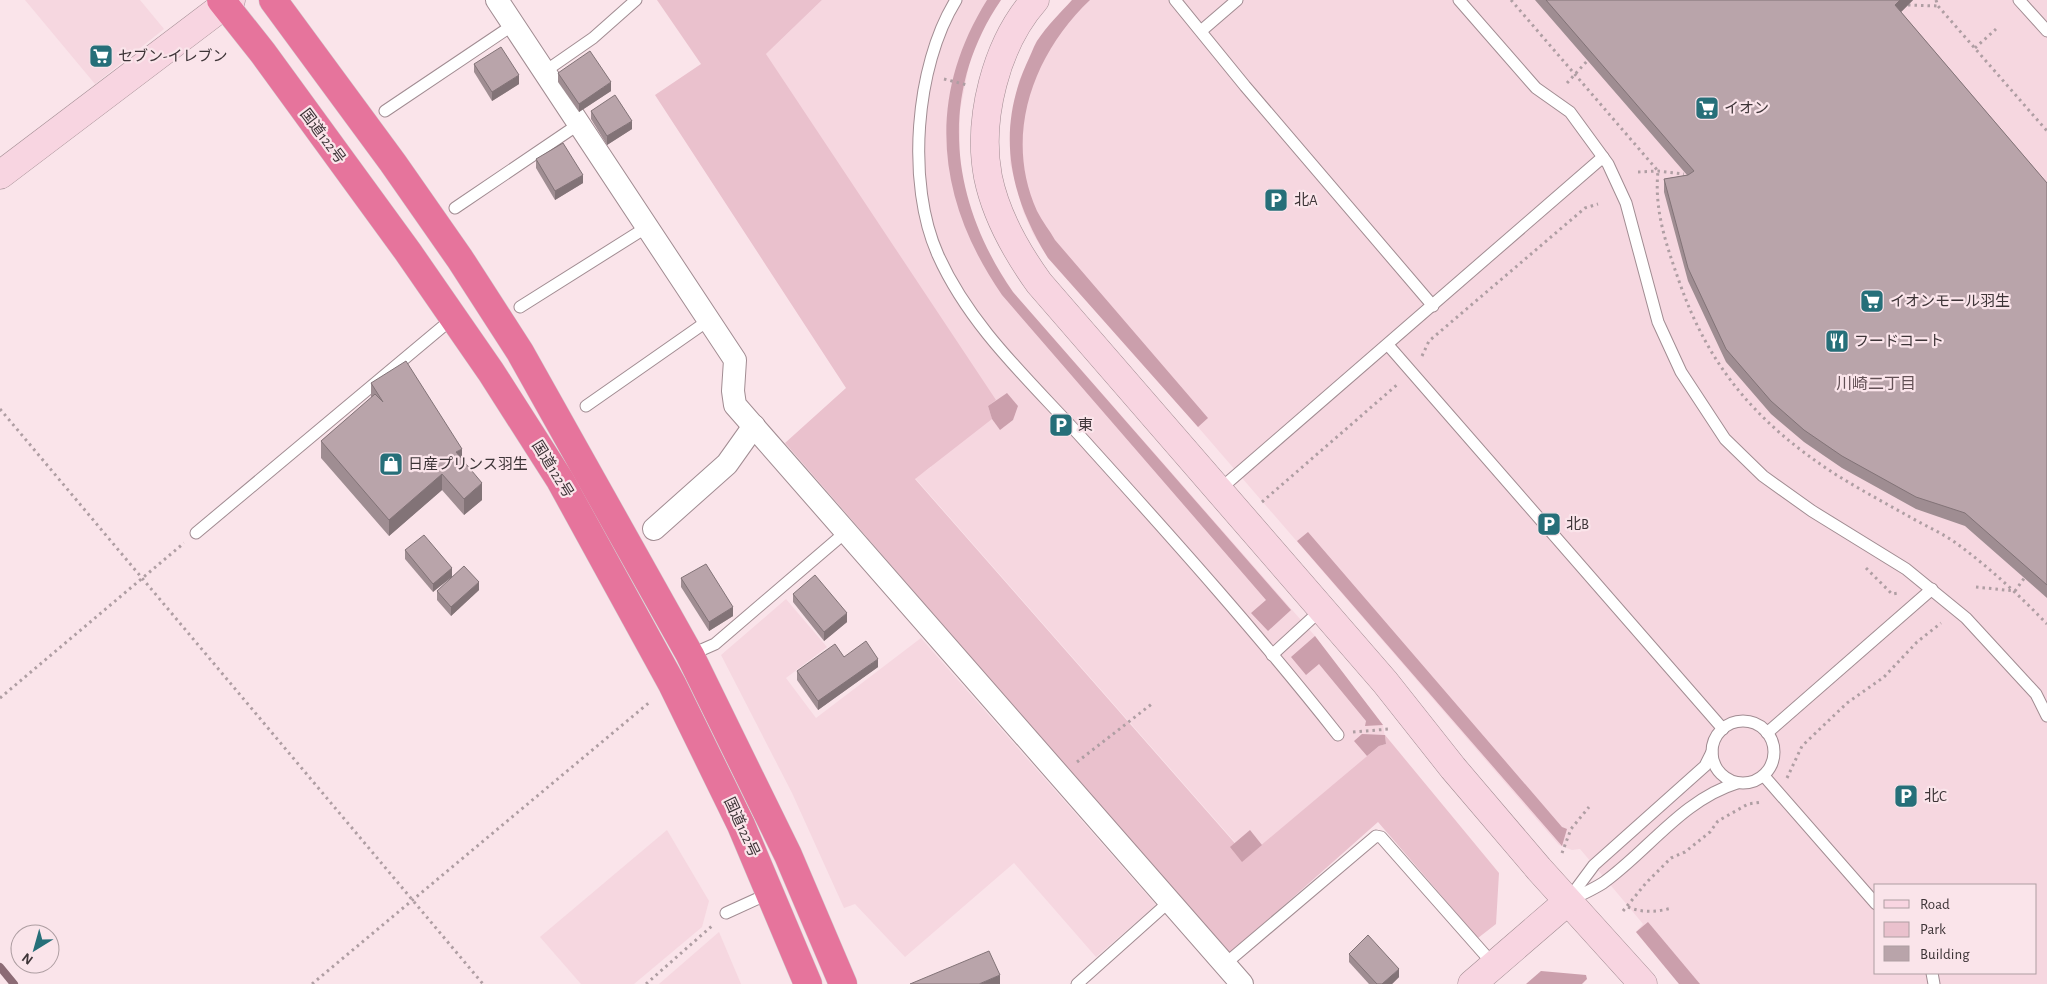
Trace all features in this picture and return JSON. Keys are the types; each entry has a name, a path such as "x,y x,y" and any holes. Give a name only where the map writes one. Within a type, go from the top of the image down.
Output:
{"highway":[{"name":"国道122号","path":"273,0 393,163 460,259 520,352 690,655 788,855 843,984"},
{"name":"国道122号","path":"226,2 358,183 453,318 560,480 672,684 741,825 808,984"}],"street":[{"path":"496,0 736,360 733,391 735,405 1242,984"},
{"path":"1035,0 1016,26 1010,39 990,94 986,121 988,176 1003,224 1018,254 1039,283 1385,682 1453,768 1567,902 1643,984"},
{"path":"0,175 226,2"},
{"path":"654,529 727,464 754,426"},
{"path":"1472,984 1567,902"}],"lane":[{"path":"544,72 593,38 636,0"},
{"path":"956,0 936,40 926,74 919,146 924,204 938,254 954,286 1004,354 1083,438 1272,655 1338,735"},
{"path":"1175,0 1244,86 1433,306"},
{"path":"1201,31 1237,0"},
{"path":"1459,0 1536,88 1570,112 1603,157 1626,203 1658,322 1681,372 1725,439 1763,476 1807,508 1906,569 1966,618 2016,670 2036,694 2047,716"},
{"path":"2019,0 2047,31"},
{"path":"385,111 513,25"},
{"path":"455,208 579,124"},
{"path":"1219,490 1603,157"},
{"path":"520,307 647,227"},
{"path":"196,533 453,318"},
{"path":"586,406 709,320"},
{"path":"1388,345 1723,729"},
{"path":"690,655 715,644 847,531"},
{"path":"1767,733 1932,589"},
{"path":"1272,655 1322,609"},
{"path":"1746,722 1758,725 1767,733 1774,747 1774,755 1769,770 1764,776 1751,782 1723,787 1704,798 1677,818 1601,884 1567,902 1594,866 1705,766 1714,744 1723,729 1734,723 1746,722"},
{"path":"1712,752 1719,772 1730,781 1737,783"},
{"path":"1764,776 1874,902"},
{"path":"1225,964 1376,836 1381,836 1494,966"},
{"path":"726,913 771,893"},
{"path":"1077,984 1170,901"}],"path":[{"path":"1511,0 1658,171 1656,196 1667,248 1689,309 1733,385 1770,426 1835,474 1959,545 2015,591 2047,624"},
{"path":"1936,0 1938,6 2047,131"},
{"path":"1908,5 1938,6"},
{"path":"1975,48 1996,29"},
{"path":"1567,83 1574,72 1588,60"},
{"path":"926,74 973,86"},
{"path":"1638,172 1658,171 1684,174"},
{"path":"1422,356 1424,347 1429,340 1585,208 1598,204"},
{"path":"1700,344 1706,341"},
{"path":"1259,506 1401,381"},
{"path":"0,409 483,984"},
{"path":"0,698 196,533"},
{"path":"1865,567 1892,594 1900,593"},
{"path":"2015,591 2024,577"},
{"path":"1976,587 2015,591"},
{"path":"1787,778 1802,746 1847,703 1884,677 1917,642 1941,623"},
{"path":"312,984 672,684"},
{"path":"1057,773 1068,769 1153,703"},
{"path":"1338,735 1394,728"},
{"path":"1623,910 1628,907 1646,883 1671,858 1685,852 1710,832 1718,821 1748,804 1762,802"},
{"path":"1562,853 1571,829 1589,807"},
{"path":"1628,907 1638,911 1660,911 1672,908"},
{"path":"646,984 726,913"}],"shaded area":[{"name":"セブン-イレブン","path":"25,0 140,0 164,29 95,84"},
{"name":"東","path":"822,0 1001,0 989,17 970,60 960,111 960,166 966,196 985,248 1013,292 1315,636 1383,725 1386,744 1379,746 1248,857 915,478 931,467 766,54"},
{"path":"987,0 1001,0 981,36 967,72 960,110 959,147 965,184 976,221 992,257 1013,292 1291,610 1268,631 1251,613 1266,600 1002,295 980,259 964,223 952,186 947,149 947,112 954,75 967,37"},
{"name":"イオンモール羽生","path":"1072,0 2047,0 2047,984 1679,984 1636,932 1643,924 1580,849 1572,850 1559,845 1198,427 1048,258 1033,234 1023,211 1010,163 1010,128 1019,81 1036,42"},
{"path":"1072,0 1090,0 1070,21 1053,45 1039,71 1029,98 1024,126 1023,154 1027,183 1037,211 1055,240 1208,418 1198,427 1048,258 1024,212 1016,188 1011,164 1010,140 1011,115 1017,90 1037,41"},
{"path":"1007,393 1018,406 1013,420 1000,430 992,419 988,406"},
{"path":"1308,532 1562,827 1567,829 1562,846 1297,541"},
{"path":"786,599 827,647 786,678 816,718 921,638 1156,905 1096,957 1014,863 905,957 855,904 844,908 792,793 721,655"},
{"path":"1315,636 1383,725 1365,726 1366,721 1319,664 1306,675 1291,657"},
{"path":"1362,734 1385,735 1386,744 1379,746 1367,756 1354,741"},
{"path":"667,830 709,901 702,927 634,984 581,984 540,937"},
{"path":"1250,830 1262,845 1242,862 1230,847"},
{"path":"1648,922 1700,984 1679,984 1636,932"},
{"path":"719,932 741,984 659,984"},
{"path":"1541,971 1586,975 1587,979 1582,984 1526,984"}],"green space":[{"path":"657,0 822,0 766,54 996,400 988,406 992,419 915,479 1247,857 1379,746 1386,744 1385,735 1499,873 1496,924 1478,938 1378,822 1229,954 785,443 846,388 655,95 701,64"}],"building":[{"name":"イオンモール羽生","path":"1546,0 1900,0 1895,5 2047,183 2047,585 1965,513 1916,497 1842,456 1804,430 1771,401 1726,349 1688,268 1664,179 1688,175 1694,171"},
{"path":"501,47 519,75 492,92 474,64"},
{"path":"590,51 611,82 579,104 558,73"},
{"path":"615,95 632,121 607,136 591,111"},
{"path":"563,143 583,175 555,191 536,159"},
{"path":"406,361 462,449 456,452 482,483 464,499 442,474 389,520 321,441 375,394 383,402 371,383"},
{"path":"424,535 452,568 433,584 405,550"},
{"path":"706,564 733,607 709,622 681,578"},
{"path":"464,566 479,582 451,607 437,591"},
{"path":"815,575 847,613 824,632 793,594"},
{"path":"866,641 878,659 818,701 797,671 835,644 844,657"},
{"path":"1368,935 1399,969 1382,984 1377,984 1349,954"},
{"path":"989,951 1000,975 979,984 910,984"}],"waterway":[{"path":"0,967 14,984"}],"place":[{"name":"セブン-イレブン","path":"101,56"},
{"name":"イオン","path":"1707,108"},
{"name":"北A","path":"1276,200"},
{"name":"イオンモール羽生","path":"1872,301"},
{"name":"フードコート","path":"1837,341"},
{"name":"東","path":"1061,425"},
{"name":"日産プリンス羽生","path":"391,464"},
{"name":"北B","path":"1549,524"},
{"name":"北C","path":"1906,796"}],"district":[{"name":"川崎二丁目","path":"1876,383"}]}
